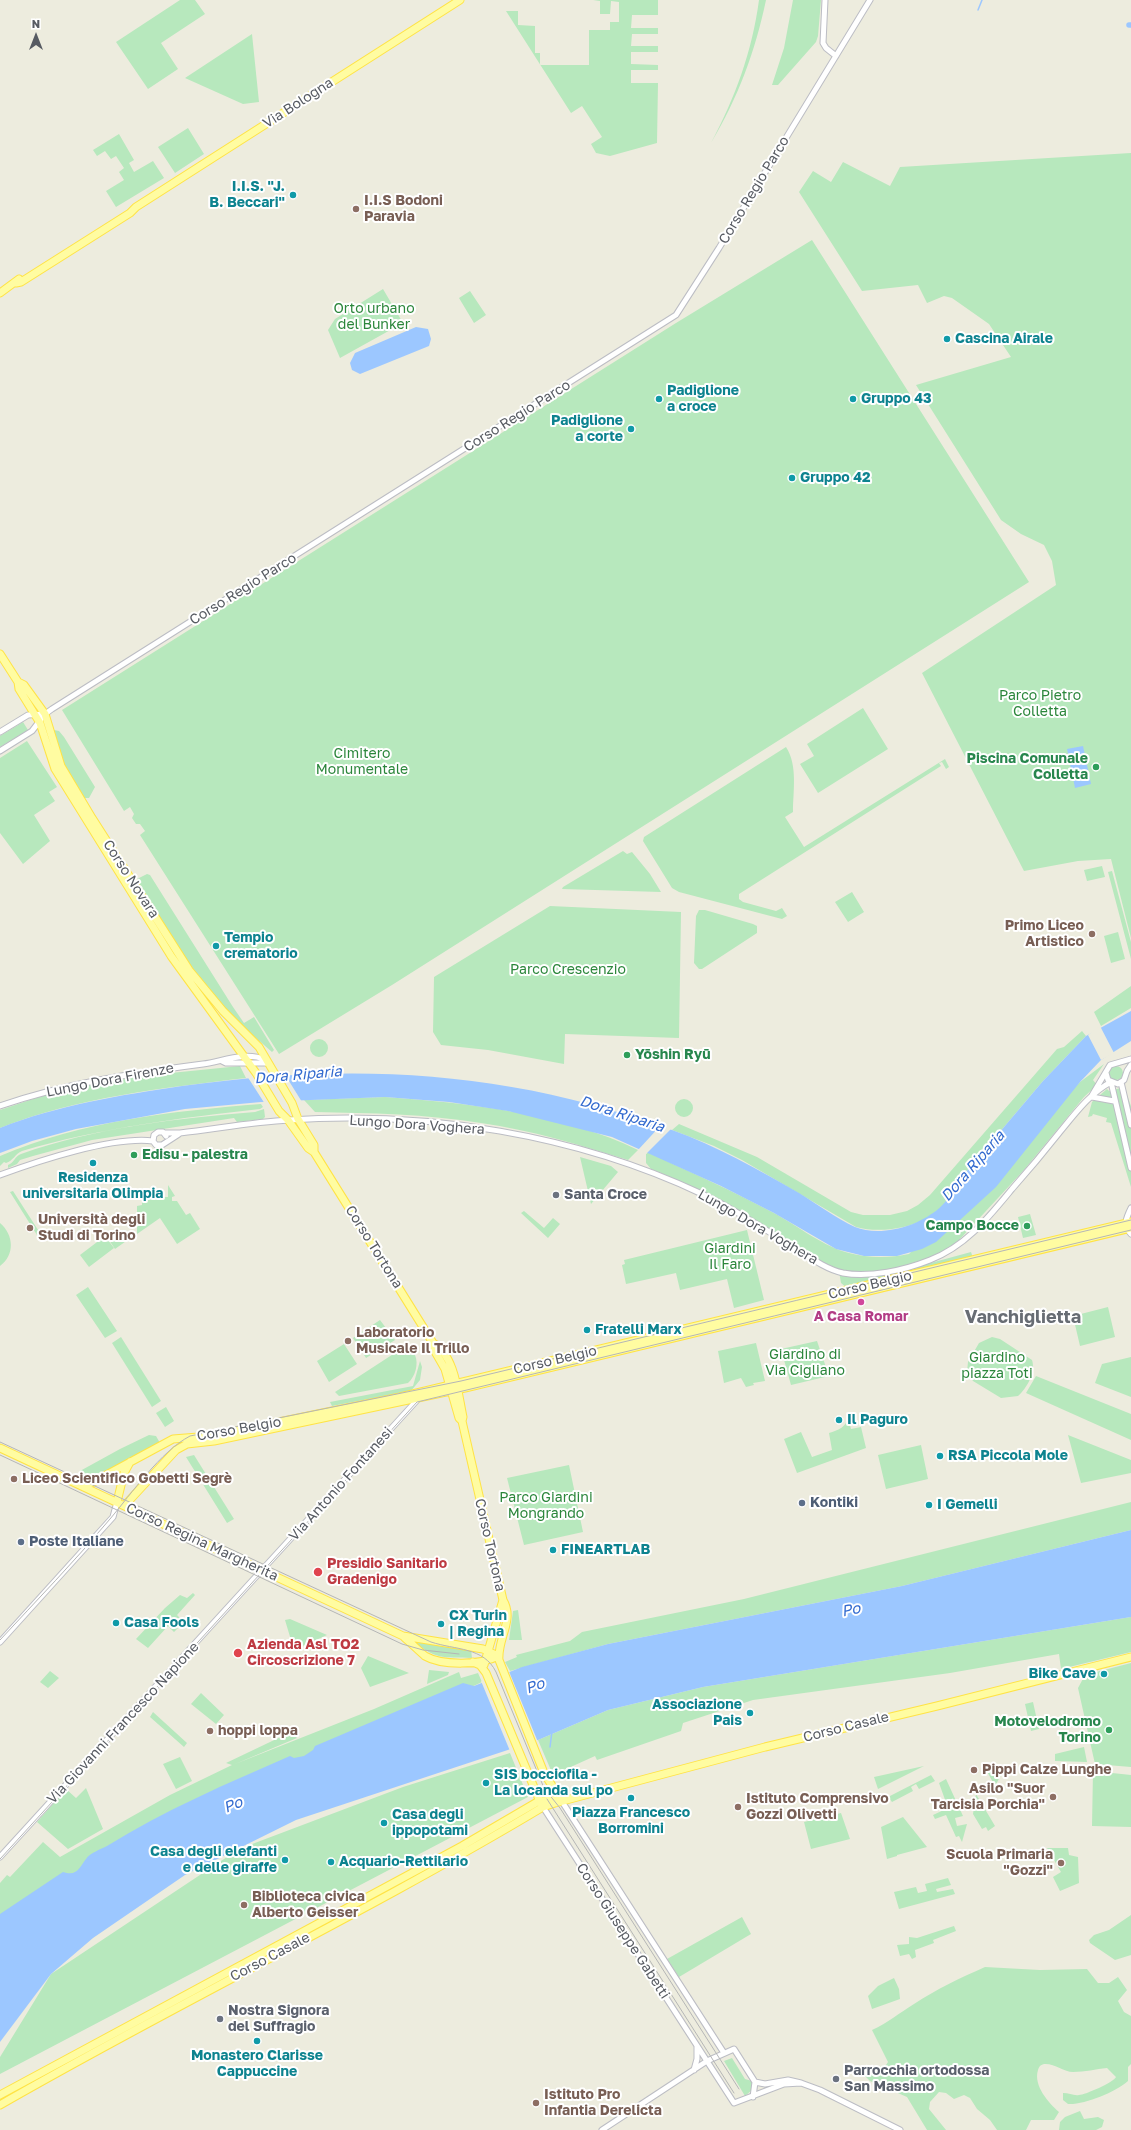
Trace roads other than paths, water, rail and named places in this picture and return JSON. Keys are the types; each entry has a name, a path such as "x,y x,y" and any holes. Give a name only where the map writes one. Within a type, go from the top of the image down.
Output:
{"main road":[{"name":"Via Bologna","path":"0,293 16,283 19,278 128,209 136,207 460,0"},
{"name":"Corso Novara","path":"0,654 18,682 19,689 40,723 55,769 171,956 246,1059"},
{"name":"Corso Novara","path":"18,682 24,685 45,714 61,766 106,841 189,970 223,1011 259,1047 266,1061"},
{"name":"Corso Tortona","path":"246,1059 275,1104 308,1148 314,1152 433,1342 438,1346 449,1362 459,1418 462,1421 503,1600 508,1609 498,1656"},
{"name":"Corso Tortona","path":"266,1061 292,1103 298,1119 314,1145 314,1152"},
{"name":"Corso Belgio","path":"125,1505 176,1450 193,1442 214,1441 420,1397 1129,1228"},
{"name":"Corso Belgio","path":"132,1461 170,1440 211,1436 453,1388"},
{"name":"Corso Regina Margherita","path":"0,1448 404,1636 426,1656 436,1660 484,1662"},
{"path":"84,1487 132,1461"},
{"path":"117,1502 124,1473 132,1461"},
{"name":"Corso Tortona","path":"503,1600 484,1662 487,1675 533,1789 541,1804"},
{"name":"Corso Regina Margherita","path":"404,1636 444,1641 488,1650 498,1656"},
{"path":"484,1662 498,1656 501,1667 548,1782 561,1800"},
{"name":"Corso Casale","path":"0,2094 541,1804 1131,1657"},
{"path":"473,1662 480,1665 487,1675"},
{"name":"Corso Casale","path":"0,2105 96,2049 474,1849 541,1804"}],"street":[{"path":"825,0 823,43 826,48 836,56"},
{"name":"Corso Regio Parco","path":"0,751 32,731 40,723 45,714 676,315 719,248 870,0"},
{"path":"0,732 28,715 34,713 45,714"},
{"name":"Lungo Dora Firenze","path":"0,1106 44,1092 100,1079 222,1061 246,1059 266,1061"},
{"name":"Lungo Dora Voghera","path":"180,1134 298,1119 392,1120 442,1124 502,1132 577,1149 633,1166 699,1192 734,1211 820,1264 850,1274 875,1273 907,1267 929,1260 956,1247 983,1223 1091,1097 1110,1065 1131,1059"},
{"path":"1120,1063 1127,1071"},
{"path":"1111,1082 1121,1082 1126,1078 1127,1071 1131,1065"},
{"path":"1106,1073 1111,1082 1114,1101 1131,1168"},
{"name":"Lungo Dora Voghera","path":"1091,1097 1111,1082"},
{"path":"1121,1082 1131,1125"},
{"path":"1091,1097 1114,1101"},
{"path":"153,1141 156,1133 180,1134"},
{"path":"164,1134 167,1141"},
{"path":"0,1176 42,1161 129,1141 153,1141 160,1146 180,1134"},
{"name":"Corso Belgio","path":"1129,1228 1131,1208"},
{"name":"Via Antonio Fontanesi","path":"262,1570 420,1397"},
{"path":"0,1642 113,1517 117,1502"},
{"name":"Via Giovanni Francesco Napione","path":"0,1857 262,1570"},
{"name":"Corso Giuseppe Gabetti","path":"561,1800 724,2053"},
{"name":"Corso Giuseppe Gabetti","path":"541,1804 734,2103 753,2097"},
{"path":"694,2070 697,2059 697,2045"},
{"path":"602,2130 694,2070 734,2048 755,2082 753,2097"},
{"path":"755,2082 765,2084 788,2080 801,2083 820,2090 900,2130"},
{"path":"753,2097 784,2084 801,2083"}],"water":[{"path":"416,327 428,329 431,339 429,346 360,374 352,370 350,363 355,353"},
{"path":"1083,746 1091,784 1075,788 1067,749"},
{"name":"Dora Riparia","path":"1131,1011 1131,1041 1101,1060 1080,1082 996,1187 936,1242 922,1249 897,1256 864,1256 836,1249 774,1213 721,1186 612,1137 508,1111 449,1102 385,1097 261,1102 185,1109 76,1129 32,1141 0,1153 0,1128 44,1113 113,1097 182,1086 308,1074 430,1076 490,1083 550,1094 611,1110 672,1130 705,1143 752,1167 855,1227 875,1231 890,1230 917,1222 930,1215 942,1205 947,1200 954,1186 1043,1081 1086,1036"},
{"name":"Po","path":"1131,1530 1131,1617 703,1687 608,1710 538,1740 296,1820 185,1875 93,1938 51,1974 0,2042 0,1914 63,1872 75,1872 93,1853 174,1809 220,1787 290,1756 294,1758 304,1756 313,1750 315,1746 463,1683 474,1686 522,1667 608,1644 902,1586"}],"waterway":[{"path":"978,10 982,0"},
{"path":"550,1747 552,1731"}],"tram line":[{"path":"0,1640 83,1550 157,1462 179,1443 190,1436 461,1381 1131,1220"},
{"path":"0,1859 417,1402 1131,1230"},
{"path":"0,1442 431,1642 468,1651 484,1658 491,1664 496,1672 544,1788 560,1808 739,2089"},
{"path":"0,1455 402,1644 423,1650 459,1654"},
{"path":"547,1799 734,2093"}],"place":[{"name":"I.I.S. \"J. B. Beccari\"","path":"293,195"},
{"name":"I.I.S Bodoni Paravia","path":"356,209"},
{"name":"Cascina Airale","path":"947,339"},
{"name":"Padiglione a croce","path":"659,399"},
{"name":"Gruppo 43","path":"853,399"},
{"name":"Padiglione a corte","path":"631,429"},
{"name":"Gruppo 42","path":"792,478"},
{"name":"Piscina Comunale Colletta","path":"1096,767"},
{"name":"Primo Liceo Artistico","path":"1092,934"},
{"name":"Tempio crematorio","path":"216,946"},
{"name":"Yōshin Ryū","path":"627,1055"},
{"name":"Edisu - palestra","path":"134,1155"},
{"name":"Residenza universitaria Olimpia","path":"93,1163"},
{"name":"Santa Croce","path":"556,1195"},
{"name":"Campo Bocce","path":"1027,1226"},
{"name":"Università degli Studi di Torino","path":"30,1228"},
{"name":"A Casa Romar","path":"861,1302"},
{"name":"Fratelli Marx","path":"587,1330"},
{"name":"Laboratorio Musicale Il Trillo","path":"348,1341"},
{"name":"Il Paguro","path":"839,1420"},
{"name":"RSA Piccola Mole","path":"940,1456"},
{"name":"Liceo Scientifico Gobetti Segrè","path":"14,1479"},
{"name":"Kontiki","path":"802,1503"},
{"name":"I Gemelli","path":"929,1505"},
{"name":"Poste Italiane","path":"21,1542"},
{"name":"FINEARTLAB","path":"553,1550"},
{"name":"Presidio Sanitario Gradenigo","path":"318,1572"},
{"name":"Casa Fools","path":"116,1623"},
{"name":"CX Turin | Regina","path":"441,1624"},
{"name":"Azienda Asl TO2 Circoscrizione 7","path":"238,1653"},
{"name":"Bike Cave","path":"1104,1674"},
{"name":"Associazione Pais","path":"750,1713"},
{"name":"Motovelodromo Torino","path":"1109,1730"},
{"name":"hoppi loppa","path":"210,1731"},
{"name":"Pippi Calze Lunghe","path":"974,1770"},
{"name":"SIS bocciofila - La locanda sul po","path":"486,1783"},
{"name":"Asilo \"Suor Tarcisia Porchia\"","path":"1053,1797"},
{"name":"Piazza Francesco Borromini","path":"631,1798"},
{"name":"Istituto Comprensivo Gozzi Olivetti","path":"738,1807"},
{"name":"Casa degli ippopotami","path":"384,1823"},
{"name":"Casa degli elefanti e delle giraffe","path":"285,1860"},
{"name":"Acquario-Rettilario","path":"331,1862"},
{"name":"Scuola Primaria \"Gozzi\"","path":"1061,1863"},
{"name":"Biblioteca civica Alberto Geisser","path":"244,1905"},
{"name":"Nostra Signora del Suffragio","path":"220,2019"},
{"name":"Monastero Clarisse Cappuccine","path":"257,2041"},
{"name":"Parrocchia ortodossa San Massimo","path":"836,2079"},
{"name":"Istituto Pro Infantia Derelicta","path":"536,2103"}],"district":[{"name":"Vanchiglietta","path":"1023,1317"}],"park label":[{"name":"Orto urbano del Bunker","path":"374,318"},
{"name":"Parco Pietro Colletta","path":"1040,704"},
{"name":"Cimitero Monumentale","path":"362,762"},
{"name":"Parco Crescenzio","path":"568,970"},
{"name":"Giardini Il Faro","path":"730,1258"},
{"name":"Giardino di Via Cigliano","path":"805,1364"},
{"name":"Giardino piazza Toti","path":"997,1366"},
{"name":"Parco Giardini Mongrando","path":"546,1506"}]}
